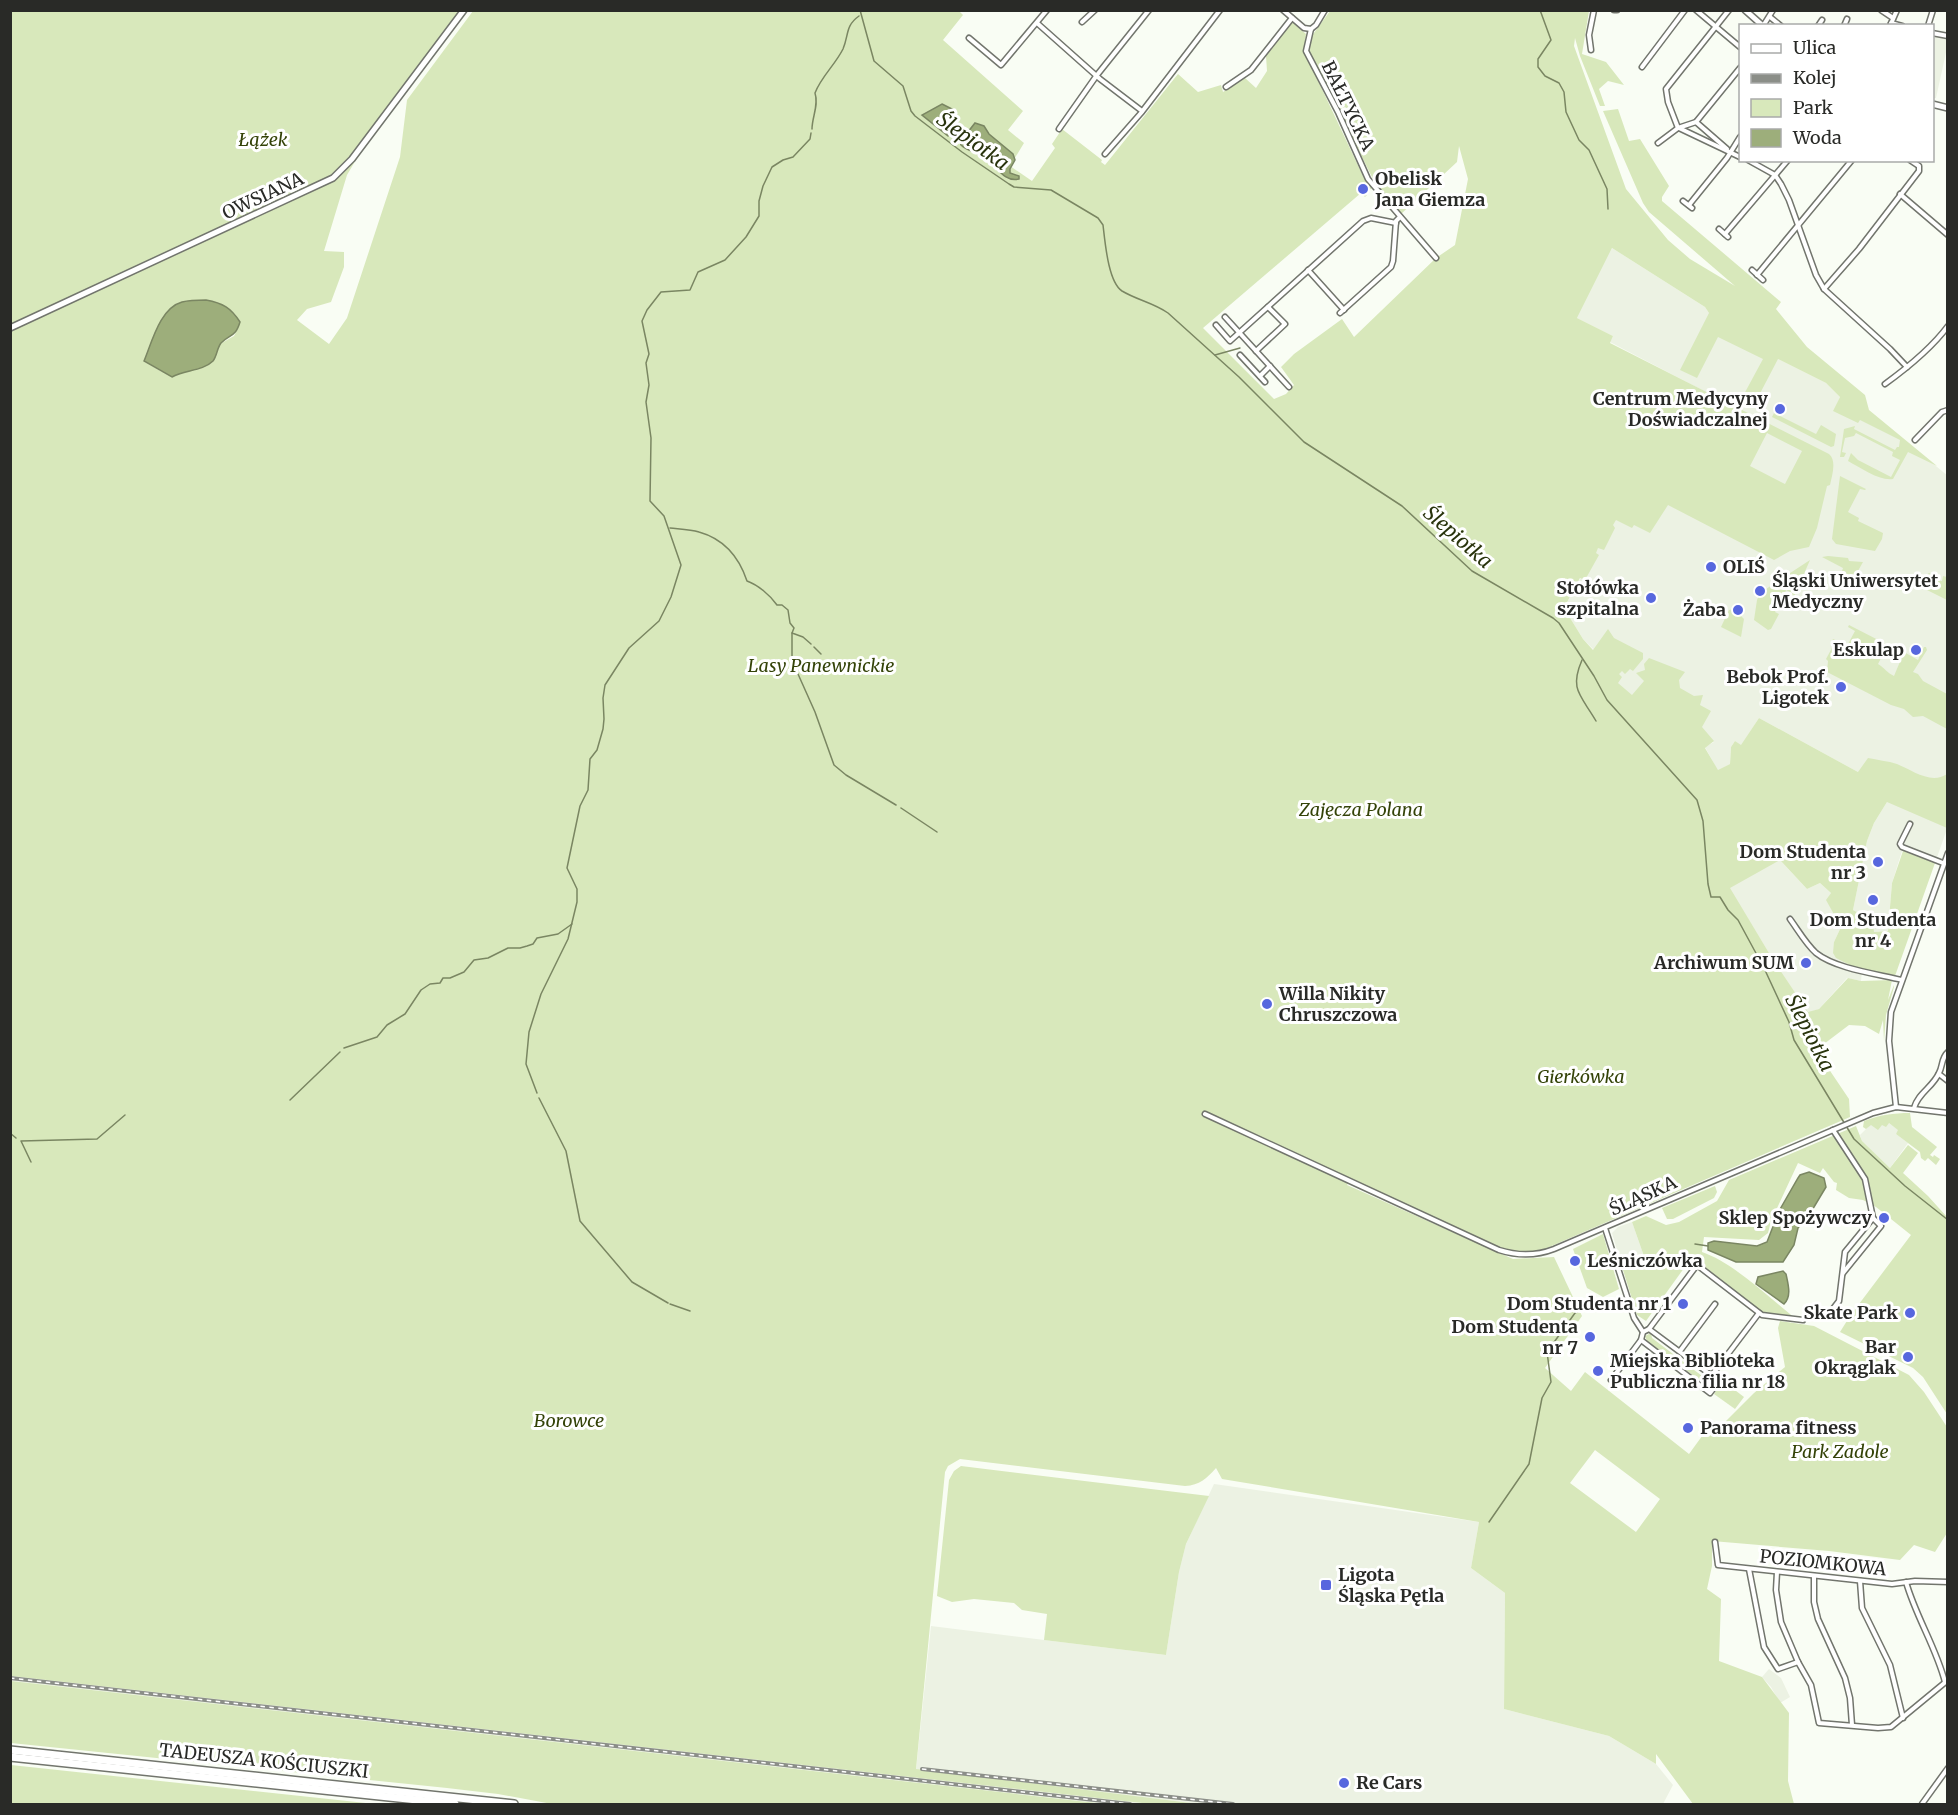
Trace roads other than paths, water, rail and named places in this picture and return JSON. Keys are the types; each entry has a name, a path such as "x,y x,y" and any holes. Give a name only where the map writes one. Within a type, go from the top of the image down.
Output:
{"main road":[{"name":"TADEUSZA KOŚCIUSZKI","path":"10,1750 514,1804"},
{"name":"TADEUSZA KOŚCIUSZKI","path":"10,1758 455,1804"}],"street":[{"name":"OWSIANA","path":"10,328 333,178 352,159 464,10"},
{"path":"969,38 1001,65 1047,10"},
{"path":"1082,22 1095,10"},
{"path":"1059,129 1097,75 1149,10"},
{"path":"1105,154 1142,111 1171,70 1220,10"},
{"path":"1283,10 1304,28 1311,29 1326,10"},
{"path":"1591,50 1589,35 1594,10"},
{"path":"1642,67 1685,10"},
{"path":"1696,10 1739,46"},
{"path":"1729,10 1666,89 1668,102 1678,128 1739,156"},
{"path":"1744,10 1761,24"},
{"path":"1765,24 1773,10"},
{"path":"1881,10 1894,18"},
{"path":"1891,24 1897,10"},
{"path":"1770,17 1779,24"},
{"path":"1226,87 1251,70 1292,18"},
{"path":"1845,24 1847,19"},
{"path":"1819,24 1822,20"},
{"path":"1036,23 1142,111"},
{"name":"BAŁTYCKA","path":"1311,29 1306,51 1371,183 1436,258"},
{"path":"1658,143 1678,128 1696,123 1739,69"},
{"path":"1696,123 1729,151"},
{"path":"1683,201 1690,206 1727,158 1729,151 1739,138"},
{"path":"1751,162 1774,175 1789,200 1816,275 1824,289 1907,367"},
{"path":"1719,229 1727,236 1786,162"},
{"path":"1757,275 1850,162"},
{"path":"1824,289 1859,249 1919,171 1918,166 1913,162"},
{"path":"1900,194 1947,235"},
{"path":"1308,270 1342,311 1394,261 1396,224 1400,217"},
{"path":"1216,326 1230,341 1363,220 1371,218 1396,224"},
{"path":"1752,270 1763,280"},
{"path":"1256,351 1285,324 1268,307"},
{"path":"1225,317 1289,387"},
{"path":"1885,384 1938,339 1947,326"},
{"path":"1240,355 1265,382"},
{"path":"1260,376 1270,366"},
{"path":"1915,440 1942,412 1947,410"},
{"path":"1910,824 1900,844 1902,847 1943,863"},
{"path":"1896,1107 1889,1032 1892,1008 1947,853"},
{"path":"1790,919 1822,957 1863,972 1902,980"},
{"path":"1914,1108 1916,1101 1939,1074 1943,1056 1947,1052"},
{"path":"1939,1074 1947,1081"},
{"name":"ŚLĄSKA","path":"1205,1114 1499,1250 1514,1254 1544,1253 1873,1113 1896,1107 1947,1113"},
{"path":"1833,1130 1865,1179 1874,1218 1881,1226 1843,1273"},
{"path":"1829,1314 1839,1301 1845,1252 1874,1218"},
{"path":"1605,1228 1634,1318 1643,1332 1641,1340 1611,1380"},
{"path":"1643,1332 1649,1329 1697,1265 1761,1314 1803,1320"},
{"path":"1680,1351 1715,1304"},
{"path":"1712,1375 1761,1314"},
{"path":"1641,1340 1710,1393 1719,1381 1649,1329"},
{"name":"POZIOMKOWA","path":"1715,1542 1718,1565 1892,1584 1947,1582"},
{"path":"1749,1569 1764,1647 1778,1669 1798,1662"},
{"path":"1777,1572 1776,1590 1779,1615 1810,1685 1819,1723 1878,1728 1891,1727 1946,1681 1939,1658 1913,1607 1906,1582"},
{"path":"1814,1576 1814,1602 1818,1619 1845,1678 1850,1698 1852,1725"},
{"path":"1860,1581 1862,1608 1890,1665 1903,1718"},
{"path":"1922,1804 1947,1768"}],"water":[{"path":"942,104 952,109 952,130 948,136 922,115"},
{"path":"975,123 984,126 989,134 1013,154 1015,160 1010,173 1019,176 1019,179 1008,178 983,156 961,145 960,142"},
{"path":"191,300 206,300 226,307 240,322 234,333 221,343 213,361 204,367 172,377 144,361 162,318 174,305"},
{"path":"1809,1172 1824,1178 1826,1187 1798,1228 1794,1245 1783,1262 1736,1262 1708,1250 1708,1243 1714,1241 1757,1246 1767,1242 1779,1211 1798,1178"},
{"path":"1783,1271 1786,1274 1789,1290 1784,1304 1756,1284 1758,1277"}],"waterway":[{"name":"Ślepiotka","path":"860,10 874,61 903,86 911,111 915,116 962,152 1014,187 1051,190 1098,218 1103,225 1110,270 1113,279 1122,291 1168,313 1239,377 1304,442 1402,506 1472,571 1559,623 1607,700 1697,800 1703,821 1711,897 1720,897 1738,920 1764,968 1789,1022 1794,1040 1854,1139 1905,1186 1948,1220"},
{"path":"1540,10 1551,40 1538,59 1538,67 1545,76 1559,83 1564,92 1566,112 1579,140 1589,150 1607,189 1608,209"},
{"path":"812,129 815,93 843,49 851,23 859,16"},
{"path":"537,1093 526,1064 529,1032 541,994 568,939 577,902 577,889 567,868 580,806 588,790 590,759 597,750 603,729 605,685 629,648 659,621 671,597 681,565 664,516 650,501 651,438 646,402 649,385 646,363 649,354 642,321 647,310 661,292 690,290 698,272 725,260 746,237 759,216 759,201 772,167 793,157 810,139 811,133"},
{"path":"1215,355 1240,348"},
{"path":"670,528 699,532 723,544 740,564 747,581 764,591 777,605 782,605 788,610 790,623 794,628 792,633 803,637 811,644"},
{"path":"792,633 792,657 795,668"},
{"path":"814,647 821,654"},
{"path":"1582,660 1578,670 1577,686 1596,721"},
{"path":"798,674 815,712 834,765 846,775 896,805"},
{"path":"901,808 937,832"},
{"path":"344,1048 377,1037 387,1025 405,1014 421,990 430,984 440,983 443,978 450,978 464,972 474,960 488,958 508,948 520,948 533,944 537,938 558,934 572,924"},
{"path":"290,1100 340,1052"},
{"path":"539,1098 566,1151 580,1221 632,1282 668,1303"},
{"path":"31,1162 21,1141 97,1139 125,1115"},
{"path":"10,1133 16,1138"},
{"path":"1695,1244 1708,1246"},
{"path":"1489,1522 1529,1464 1542,1398 1551,1382 1547,1352 1575,1313 1593,1302"},
{"path":"670,1304 690,1311"}],"railway":[{"path":"10,1678 1130,1804"},
{"path":"922,1769 1233,1804"}],"place":[{"name":"Obelisk Jana Giemza","path":"1363,189"},
{"name":"Centrum Medycyny Doświadczalnej","path":"1780,409"},
{"name":"OLIŚ","path":"1711,567"},
{"name":"Śląski Uniwersytet Medyczny","path":"1760,591"},
{"name":"Stołówka szpitalna","path":"1651,598"},
{"name":"Żaba","path":"1738,610"},
{"name":"Eskulap","path":"1916,650"},
{"name":"Bebok Prof. Ligotek","path":"1841,687"},
{"name":"Dom Studenta nr 3","path":"1878,862"},
{"name":"Dom Studenta nr 4","path":"1873,900"},
{"name":"Archiwum SUM","path":"1806,963"},
{"name":"Willa Nikity Chruszczowa","path":"1267,1004"},
{"name":"Sklep Spożywczy","path":"1884,1218"},
{"name":"Leśniczówka","path":"1575,1261"},
{"name":"Dom Studenta nr 1","path":"1683,1304"},
{"name":"Skate Park","path":"1910,1313"},
{"name":"Dom Studenta nr 7","path":"1590,1337"},
{"name":"Bar Okrąglak","path":"1908,1357"},
{"name":"Miejska Biblioteka Publiczna filia nr 18","path":"1598,1371"},
{"name":"Panorama fitness","path":"1688,1428"},
{"name":"Ligota Śląska Pętla","path":"1326,1585"},
{"name":"Re Cars","path":"1344,1783"}],"park label":[{"name":"Łążek","path":"263,140"},
{"name":"Lasy Panewnickie","path":"821,666"},
{"name":"Zajęcza Polana","path":"1361,810"},
{"name":"Gierkówka","path":"1581,1077"},
{"name":"Borowce","path":"569,1421"},
{"name":"Park Zadole","path":"1840,1452"}]}
